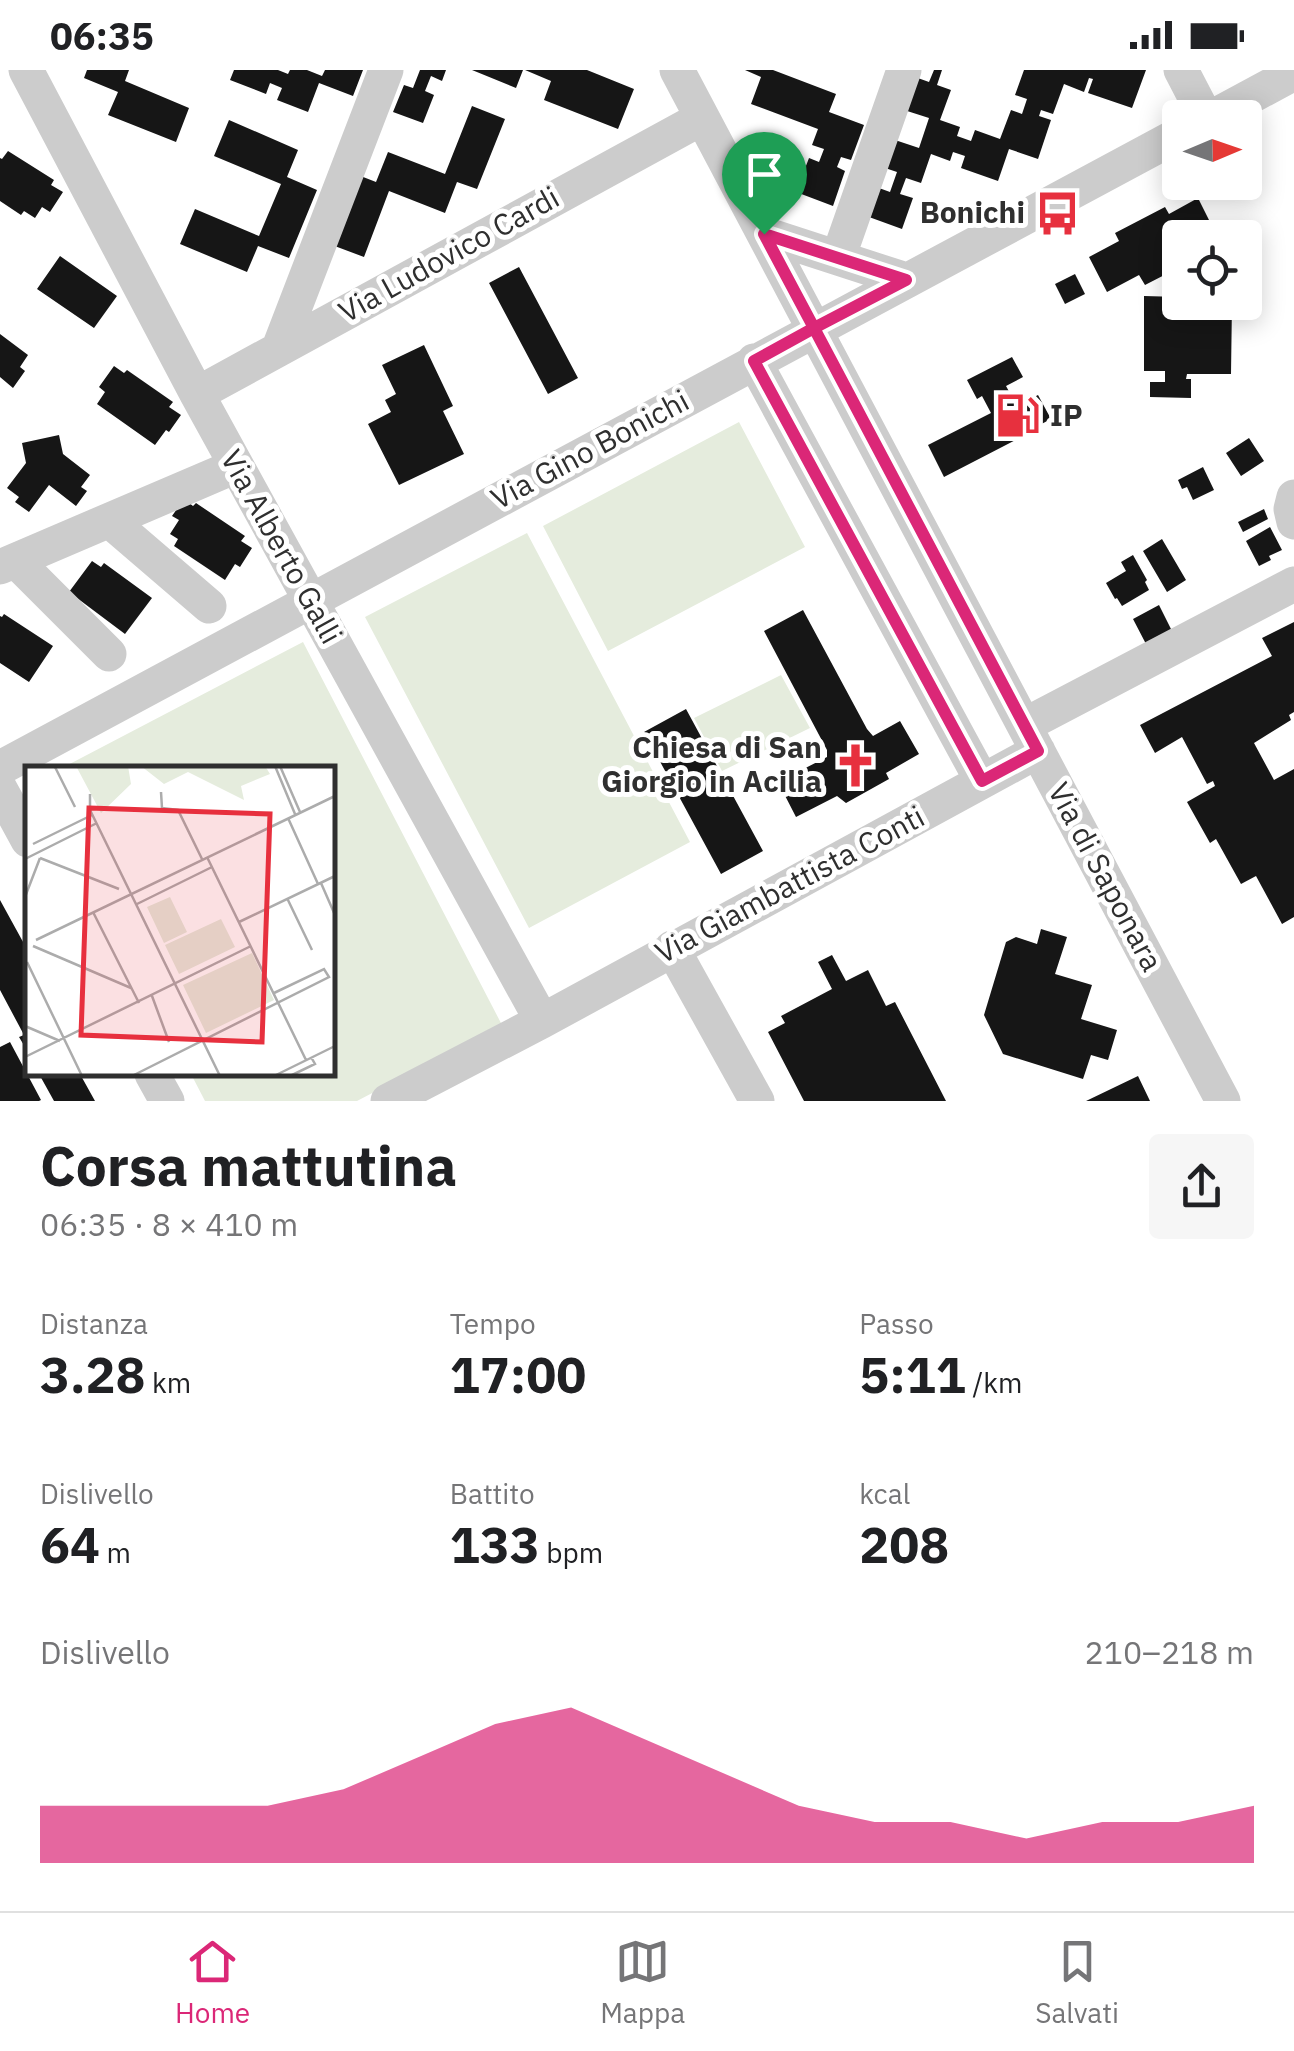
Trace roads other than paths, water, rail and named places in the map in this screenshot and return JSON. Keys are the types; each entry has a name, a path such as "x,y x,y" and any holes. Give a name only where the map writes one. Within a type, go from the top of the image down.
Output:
{"street":[{"name":"Via Alberto Galli","path":"26,70 196,394 542,1021"},
{"path":"279,348 386,70"},
{"name":"Via di Saponara","path":"677,70 1223,1101"},
{"path":"838,258 904,70"},
{"path":"1181,70 1198,100"},
{"path":"1228,100 1250,81 1294,73"},
{"name":"Via Ludovico Cardi","path":"196,394 702,118"},
{"name":"Via Gino Bonichi","path":"0,768 1162,144"},
{"path":"764,234 906,280"},
{"path":"754,361 982,781"},
{"path":"109,654 8,564 236,466"},
{"path":"1294,498 1294,522"},
{"path":"110,521 210,606"},
{"name":"Via Giambattista Conti","path":"388,1101 982,781 1032,738 1294,584"},
{"path":"0,789 25,835"},
{"path":"672,948 757,1101"},
{"path":"153,1076 167,1101"}],"place":[{"name":"Bonichi","path":"1058,213"},
{"name":"IP","path":"1017,416"},
{"name":"Chiesa di San Giorgio in Acilia","path":"855,765"}]}
